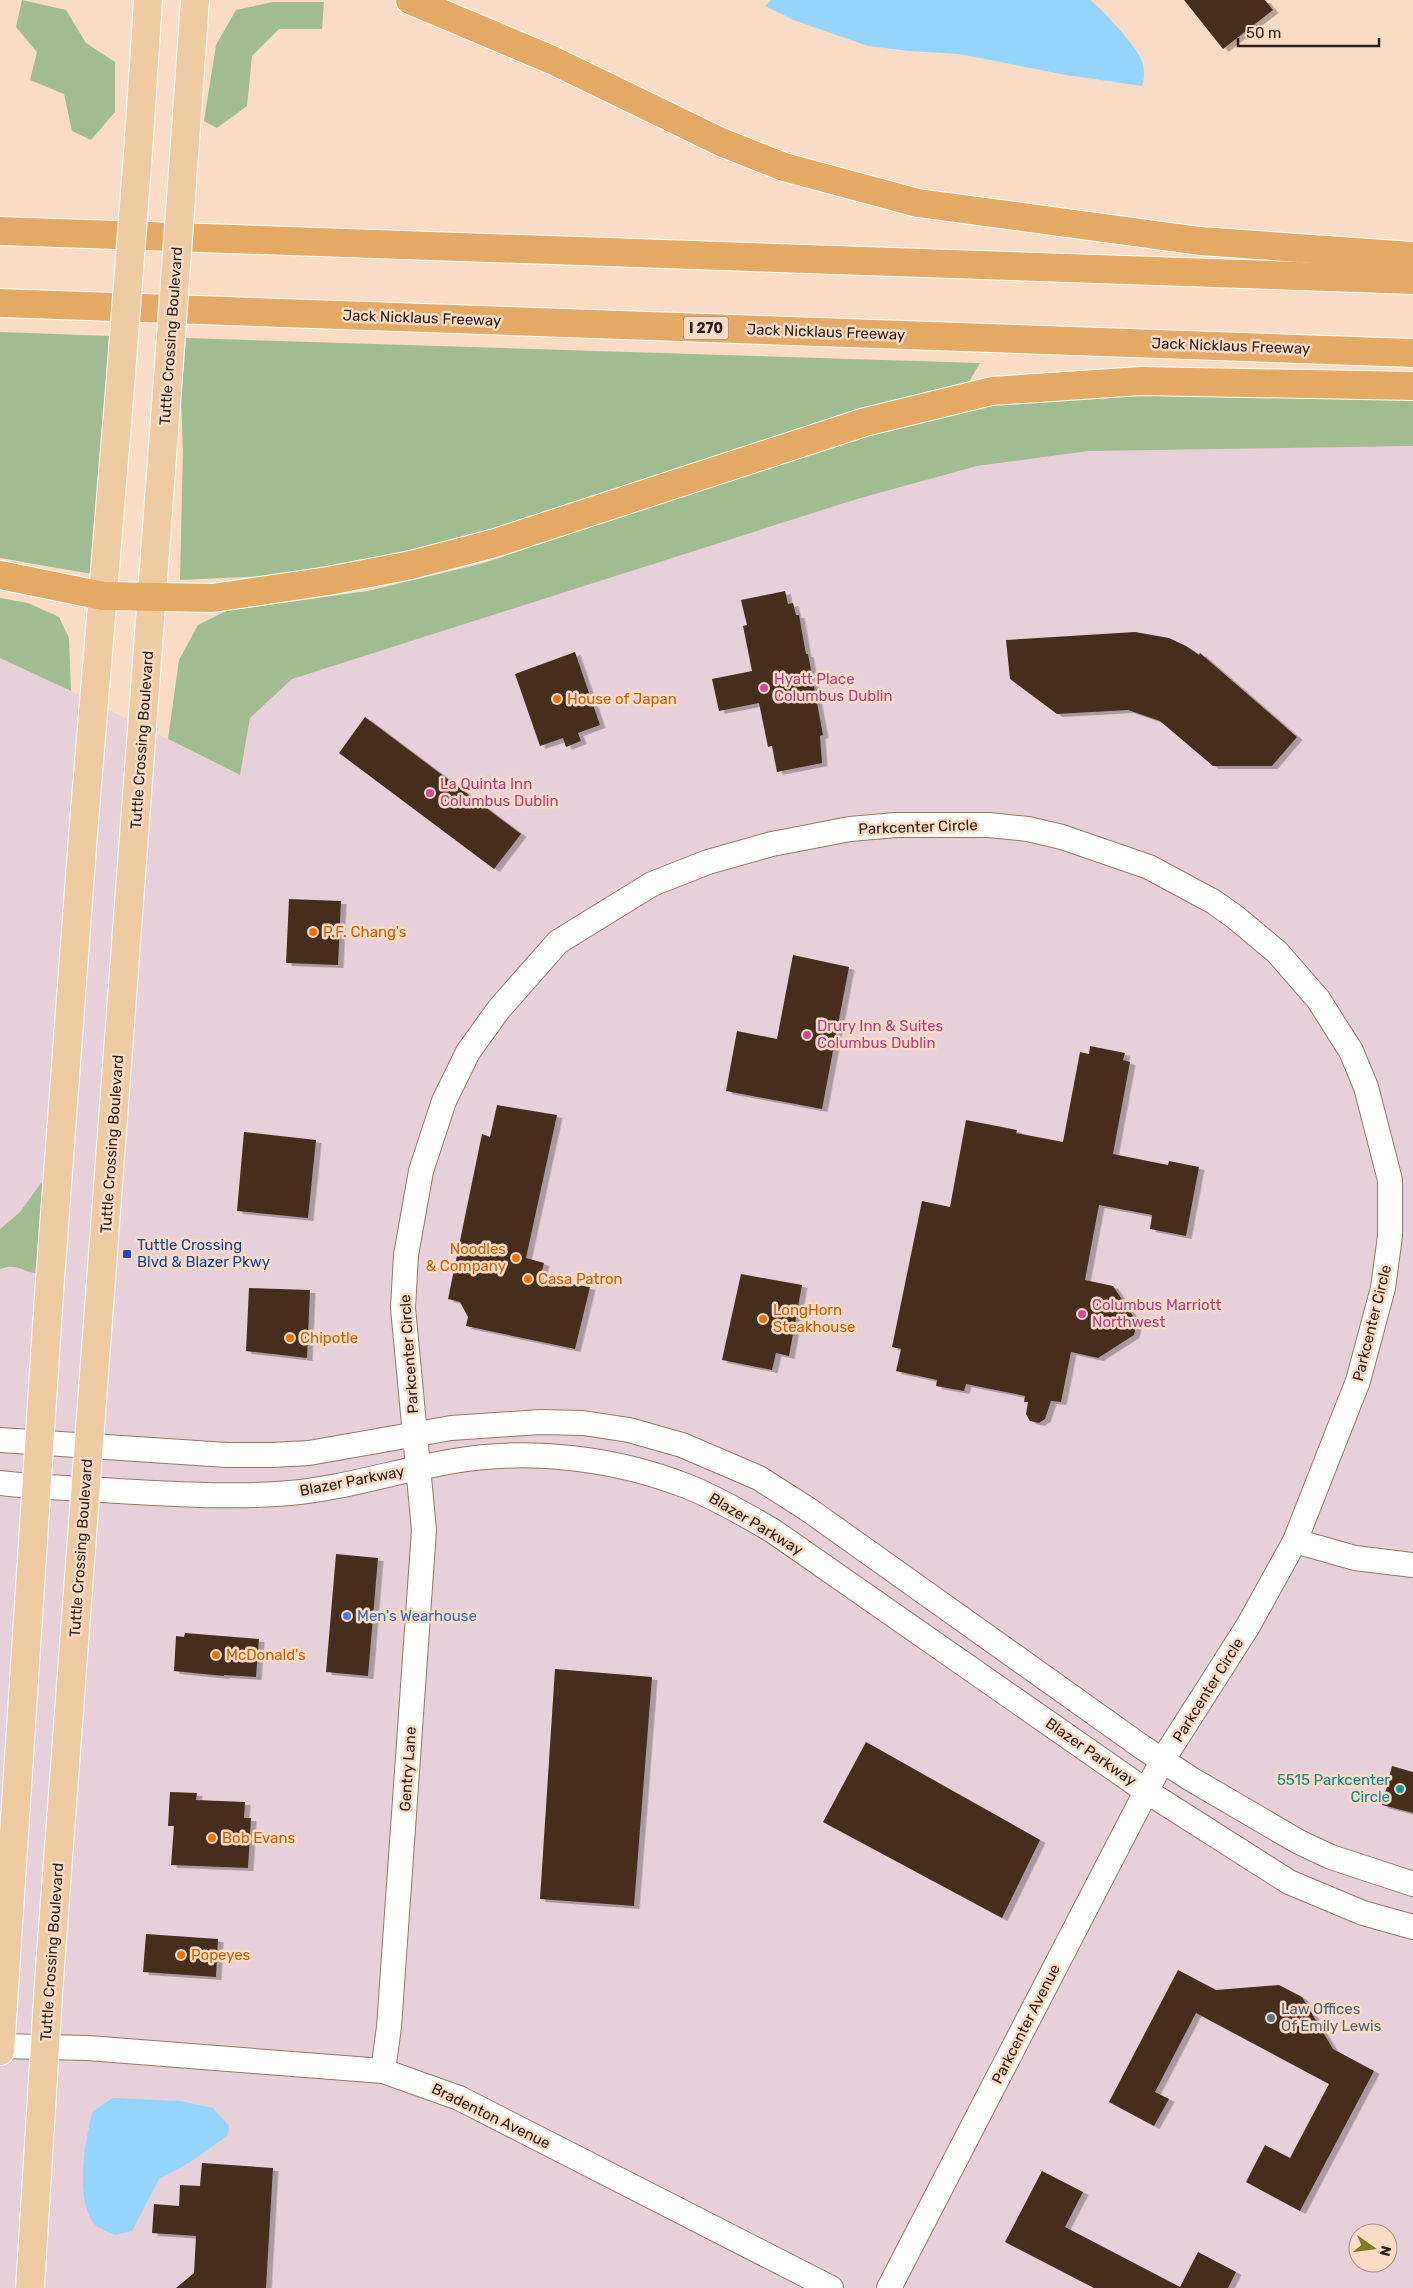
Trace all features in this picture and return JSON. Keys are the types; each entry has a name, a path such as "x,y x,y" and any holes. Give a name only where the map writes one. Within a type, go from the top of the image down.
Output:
{"highway":[{"path":"410,0 552,60 721,142 784,167 909,201 1049,222 1200,241 1413,256"},
{"path":"0,231 1413,280"},
{"name":"Jack Nicklaus Freeway","path":"0,303 1413,352"},
{"path":"0,575 103,596 213,598 411,566 495,543 865,422 992,391 1141,381 1413,386"}],"main road":[{"path":"0,2051 36,1486 82,844 120,388 148,0"},
{"name":"Tuttle Crossing Boulevard","path":"30,2288 85,1489 195,0"}],"street":[{"name":"Parkcenter Circle","path":"418,1468 403,1308 406,1255 421,1170 444,1101 468,1052 499,1009 558,942 652,884 708,862 772,844 850,829 896,824 958,823 998,826 1062,837 1141,864 1214,902 1235,917 1277,952 1318,999 1351,1051 1366,1087 1390,1180 1390,1236 1384,1288 1358,1381 1295,1542 1248,1626 1162,1761"},
{"path":"0,1440 226,1455 272,1455 309,1453 451,1428 540,1422 583,1423 629,1430 682,1445 759,1478 809,1510 1162,1761 1299,1842 1331,1857 1413,1884"},
{"name":"Blazer Parkway","path":"0,1483 195,1496 272,1494 336,1486 418,1468 497,1456 538,1455 596,1461 664,1478 712,1497 791,1543 1146,1791 1289,1882 1364,1913 1413,1927"},
{"name":"Gentry Lane","path":"383,2071 390,2017 424,1530 418,1468"},
{"path":"1295,1542 1355,1558 1413,1565"},
{"name":"Parkcenter Avenue","path":"889,2288 1162,1761"},
{"name":"Bradenton Avenue","path":"0,2046 97,2048 383,2071 459,2098 831,2288"}],"shaded area":[{"path":"1413,446 1413,2288 0,2288 0,658 240,775 250,718 291,679 857,499 977,466 1088,451"}],"green space":[{"path":"22,0 66,10 86,43 115,62 115,112 91,140 72,131 64,94 30,80 37,52 16,27"},
{"path":"273,2 324,2 322,29 279,29 252,56 247,106 217,128 204,121 216,45 236,10"},
{"path":"0,332 110,336 92,574 0,558"},
{"path":"186,338 980,363 966,387 499,528 382,557 292,575 180,580 183,451 181,398"},
{"path":"1073,395 1413,399 1413,446 1089,451 977,466 857,499 292,679 250,718 240,775 168,739 179,660 198,625 226,611 368,591 484,563 886,427 1003,400"},
{"path":"0,598 28,603 59,617 69,638 71,691 0,658"},
{"path":"44,1182 39,1273 29,1272 17,1267 0,1269 0,1229 20,1212 41,1183"}],"water":[{"path":"771,0 1090,0 1118,28 1138,53 1144,72 1143,83 1142,86 1066,75 959,54 868,46 796,21 765,6"},
{"path":"113,2098 180,2101 213,2108 229,2126 228,2135 189,2163 159,2179 132,2231 115,2235 98,2227 90,2217 83,2189 84,2154 93,2111"}],"building":[{"path":"1184,0 1265,0 1273,10 1223,49"},
{"name":"Hyatt Place Columbus Dublin","path":"785,591 788,604 793,603 796,615 799,615 806,654 808,654 823,735 820,736 822,763 777,772 772,746 768,747 759,703 719,711 712,679 752,671 743,626 747,625 741,600"},
{"path":"1135,632 1169,638 1199,655 1200,653 1297,737 1272,766 1213,766 1160,721 1128,710 1057,714 1010,679 1006,640"},
{"name":"House of Japan","path":"575,652 600,725 578,733 581,741 566,747 563,738 540,746 515,674"},
{"name":"La Quinta Inn Columbus Dublin","path":"365,717 521,834 494,869 339,753"},
{"name":"P.F. Chang's","path":"289,899 341,901 338,965 286,963"},
{"name":"Drury Inn & Suites Columbus Dublin","path":"793,955 849,967 822,1109 726,1091 737,1031 777,1039"},
{"path":"1090,1046 1125,1053 1123,1060 1130,1062 1113,1154 1168,1165 1169,1161 1199,1167 1186,1236 1150,1229 1152,1215 1099,1205 1085,1280 1113,1286 1137,1322 1134,1335 1098,1358 1071,1352 1061,1402 1051,1401 1045,1419 1039,1423 1030,1421 1026,1414 1028,1402 1024,1402 1025,1396 966,1384 964,1391 936,1386 937,1380 896,1371 901,1349 892,1347 922,1201 950,1207 966,1120 1017,1130 1016,1133 1063,1142 1080,1052 1089,1054"},
{"path":"497,1105 557,1115 526,1258 544,1263 540,1279 590,1287 575,1349 466,1326 468,1317 460,1302 448,1299 482,1134 490,1137"},
{"path":"244,1132 316,1140 308,1218 237,1211"},
{"name":"LongHorn Steakhouse","path":"741,1274 802,1285 789,1356 776,1353 772,1370 722,1360"},
{"path":"249,1288 310,1290 307,1358 246,1351"},
{"path":"336,1554 378,1558 368,1676 326,1672"},
{"name":"McDonald's","path":"185,1633 259,1639 256,1677 174,1671 176,1636 184,1637"},
{"path":"555,1669 652,1677 634,1906 540,1899"},
{"path":"866,1742 1040,1840 1002,1918 823,1822"},
{"name":"5515 Parkcenter Circle","path":"1392,1766 1413,1772 1413,1813 1382,1805"},
{"name":"Bob Evans","path":"170,1792 197,1793 196,1800 245,1802 244,1818 251,1818 248,1868 171,1865 174,1826 168,1826"},
{"name":"Popeyes","path":"146,1934 218,1939 216,1977 143,1972"},
{"path":"1178,1970 1216,1990 1279,1985 1302,1997 1333,2049 1374,2071 1300,2211 1246,2182 1265,2145 1290,2158 1329,2084 1196,2013 1155,2092 1169,2099 1154,2126 1109,2102"},
{"path":"202,2163 273,2168 266,2288 176,2288 194,2273 196,2236 152,2233 154,2204 179,2206 180,2185 200,2186"},
{"path":"1042,2171 1083,2192 1065,2227 1180,2287 1198,2252 1236,2272 1228,2288 1094,2288 1005,2242"}],"place":[{"name":"Hyatt Place Columbus Dublin","path":"764,688"},
{"name":"House of Japan","path":"557,699"},
{"name":"La Quinta Inn Columbus Dublin","path":"430,793"},
{"name":"P.F. Chang's","path":"313,932"},
{"name":"Drury Inn & Suites Columbus Dublin","path":"807,1035"},
{"name":"Tuttle Crossing Blvd & Blazer Pkwy","path":"127,1254"},
{"name":"Noodles & Company","path":"516,1258"},
{"name":"Casa Patron","path":"528,1279"},
{"name":"Columbus Marriott Northwest","path":"1082,1314"},
{"name":"LongHorn Steakhouse","path":"763,1319"},
{"name":"Chipotle","path":"290,1338"},
{"name":"Men's Wearhouse","path":"347,1616"},
{"name":"McDonald's","path":"216,1655"},
{"name":"5515 Parkcenter Circle","path":"1400,1789"},
{"name":"Bob Evans","path":"212,1838"},
{"name":"Popeyes","path":"181,1955"},
{"name":"Law Offices Of Emily Lewis","path":"1271,2018"}]}
